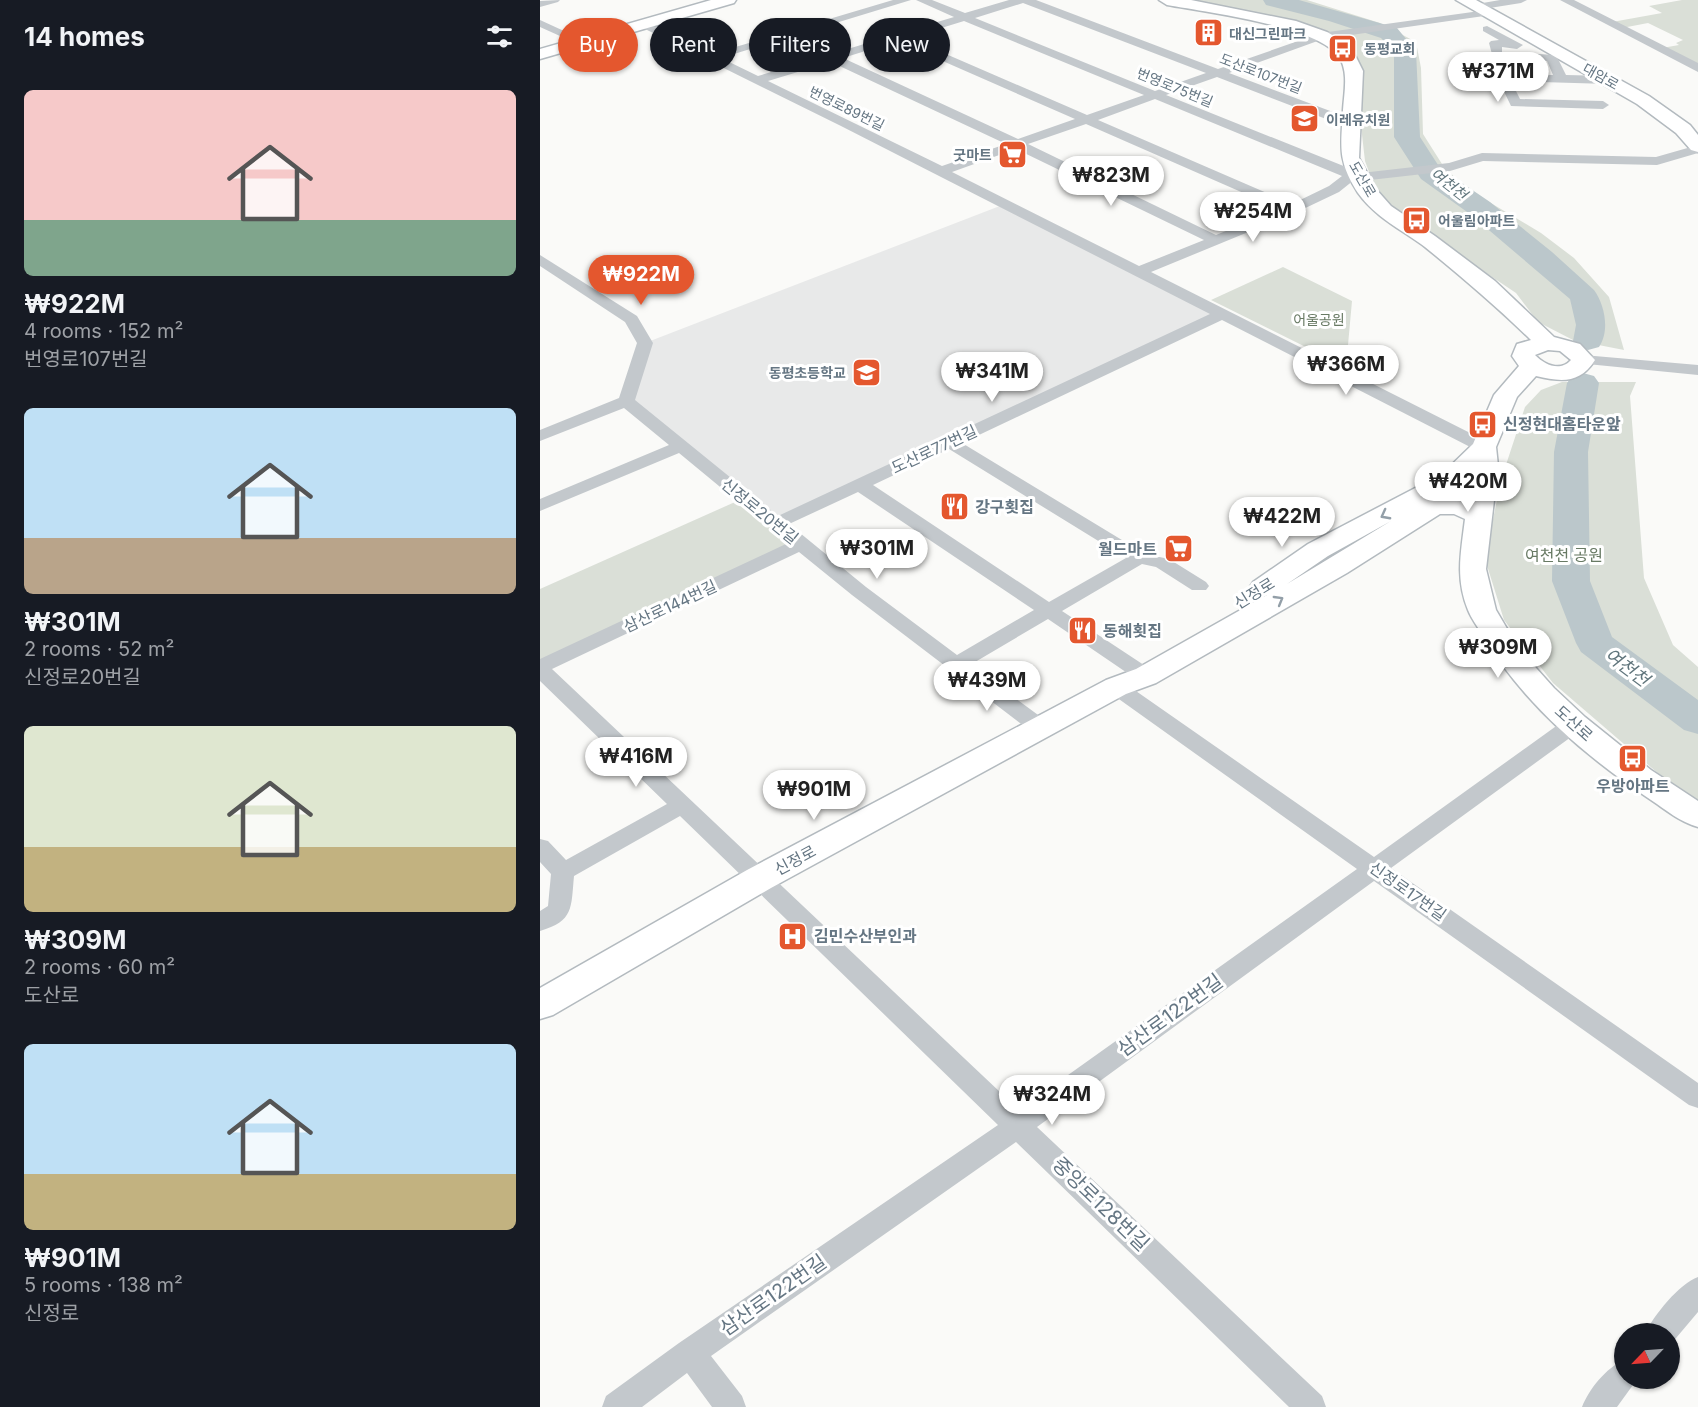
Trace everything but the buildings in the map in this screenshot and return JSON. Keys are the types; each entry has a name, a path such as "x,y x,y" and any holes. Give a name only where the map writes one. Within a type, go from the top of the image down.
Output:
{"main road":[{"path":"615,18 679,0"},
{"path":"540,54 728,0"},
{"name":"도산로","path":"1167,0 1296,26 1337,45 1347,55 1354,70 1350,158 1356,176 1384,210 1428,240 1487,286 1546,343"},
{"name":"대암로","path":"1479,12 1608,80 1659,111 1683,129 1698,148"},
{"path":"540,39 558,34"},
{"path":"1546,343 1570,347 1578,352 1583,360 1581,365 1572,370 1549,372 1532,366 1523,356 1525,349 1546,343"},
{"name":"도산로","path":"1532,366 1506,395 1484,447 1483,484 1472,569 1482,610 1508,654 1543,694 1574,724 1640,778 1698,816"},
{"name":"신정로","path":"1132,677 1318,550 1451,480 1484,447"},
{"name":"신정로","path":"540,1005 759,879 1337,567 1444,499 1483,484"},
{"path":"1434,506 1459,506 1479,516"}],"street":[{"path":"540,4 554,0"},
{"path":"737,50 905,0"},
{"name":"번영로75번길","path":"922,0 1356,176"},
{"path":"950,22 1021,0"},
{"name":"도산로107번길","path":"1026,0 1352,123"},
{"path":"941,171 1321,36 1479,12 1521,0"},
{"path":"1566,0 1698,68"},
{"path":"1479,12 1517,45 1540,56"},
{"path":"540,23 558,32"},
{"name":"번영로89번길","path":"643,25 650,28"},
{"path":"1517,45 1495,44 1497,54 1552,58 1561,79"},
{"path":"950,60 1292,209"},
{"path":"851,67 1218,241"},
{"name":"번영로89번길","path":"737,69 941,171"},
{"path":"758,80 785,72"},
{"path":"1603,105 1515,103 1503,77 1608,80"},
{"path":"1138,272 1292,209 1356,176 1450,167 1482,157 1657,161 1698,148"},
{"path":"941,171 1484,447"},
{"path":"540,259 630,319 645,343 626,401 540,436"},
{"name":"도산로77번길","path":"776,524 1223,314"},
{"path":"1583,360 1698,370"},
{"name":"신정로20번길","path":"626,401 801,544 1041,728"},
{"path":"949,442 1139,558 1162,563 1199,586"},
{"path":"540,506 680,446"},
{"name":"신정로17번길","path":"859,484 1050,612 1375,867 1698,1097"},
{"name":"삼산로144번길","path":"540,668 801,544"},
{"path":"956,664 1050,612 1139,558"},
{"name":"중앙로128번길","path":"540,668 1311,1407"},
{"name":"삼산로122번길","path":"617,1407 690,1353 1019,1125 1574,724"},
{"path":"563,872 682,805"},
{"path":"540,847 563,872 559,911 540,922"},
{"path":"1670,1323 1698,1290"},
{"path":"690,1353 731,1407"},
{"path":"1597,1407 1614,1387"}],"shaded area":[{"name":"동평초등학교","path":"1005,204 1223,314 775,524 626,401 645,343"}],"green space":[{"path":"1181,0 1307,0 1380,23 1416,42 1421,68 1423,134 1442,164 1464,187 1541,233 1574,258 1609,297 1624,350 1573,340 1538,322 1516,293 1413,224 1376,191 1365,161 1357,91 1332,38"},
{"path":"1682,0 1698,0 1698,67 1662,48 1679,45 1676,43 1683,40 1648,23 1622,28 1612,22 1662,13 1649,6"},
{"name":"어울공원","path":"1283,267 1352,301 1346,367 1211,300"},
{"name":"여천천 공원","path":"1562,382 1636,382 1630,396 1644,578 1673,645 1698,667 1698,803 1667,781 1553,683 1504,620 1485,559 1501,480 1525,407 1541,390"},
{"path":"744,498 801,544 540,667 540,589"}],"waterway":[{"name":"여천천","path":"1274,0 1337,16 1389,33 1405,51 1407,137 1430,173 1480,208 1542,258 1584,296 1591,325 1588,341"},
{"name":"여천천","path":"1583,383 1571,452 1571,581 1595,643 1698,720"}],"place":[{"name":"대신그린파크","path":"1208,33"},
{"name":"동평교회","path":"1343,48"},
{"name":"이레유치원","path":"1305,119"},
{"name":"굿마트","path":"1013,154"},
{"name":"어울림아파트","path":"1417,220"},
{"name":"동평초등학교","path":"867,372"},
{"name":"신정현대홈타운앞","path":"1482,424"},
{"name":"강구횟집","path":"954,507"},
{"name":"월드마트","path":"1178,549"},
{"name":"동해횟집","path":"1082,631"},
{"name":"우방아파트","path":"1633,758"},
{"name":"김민수산부인과","path":"793,936"}]}
